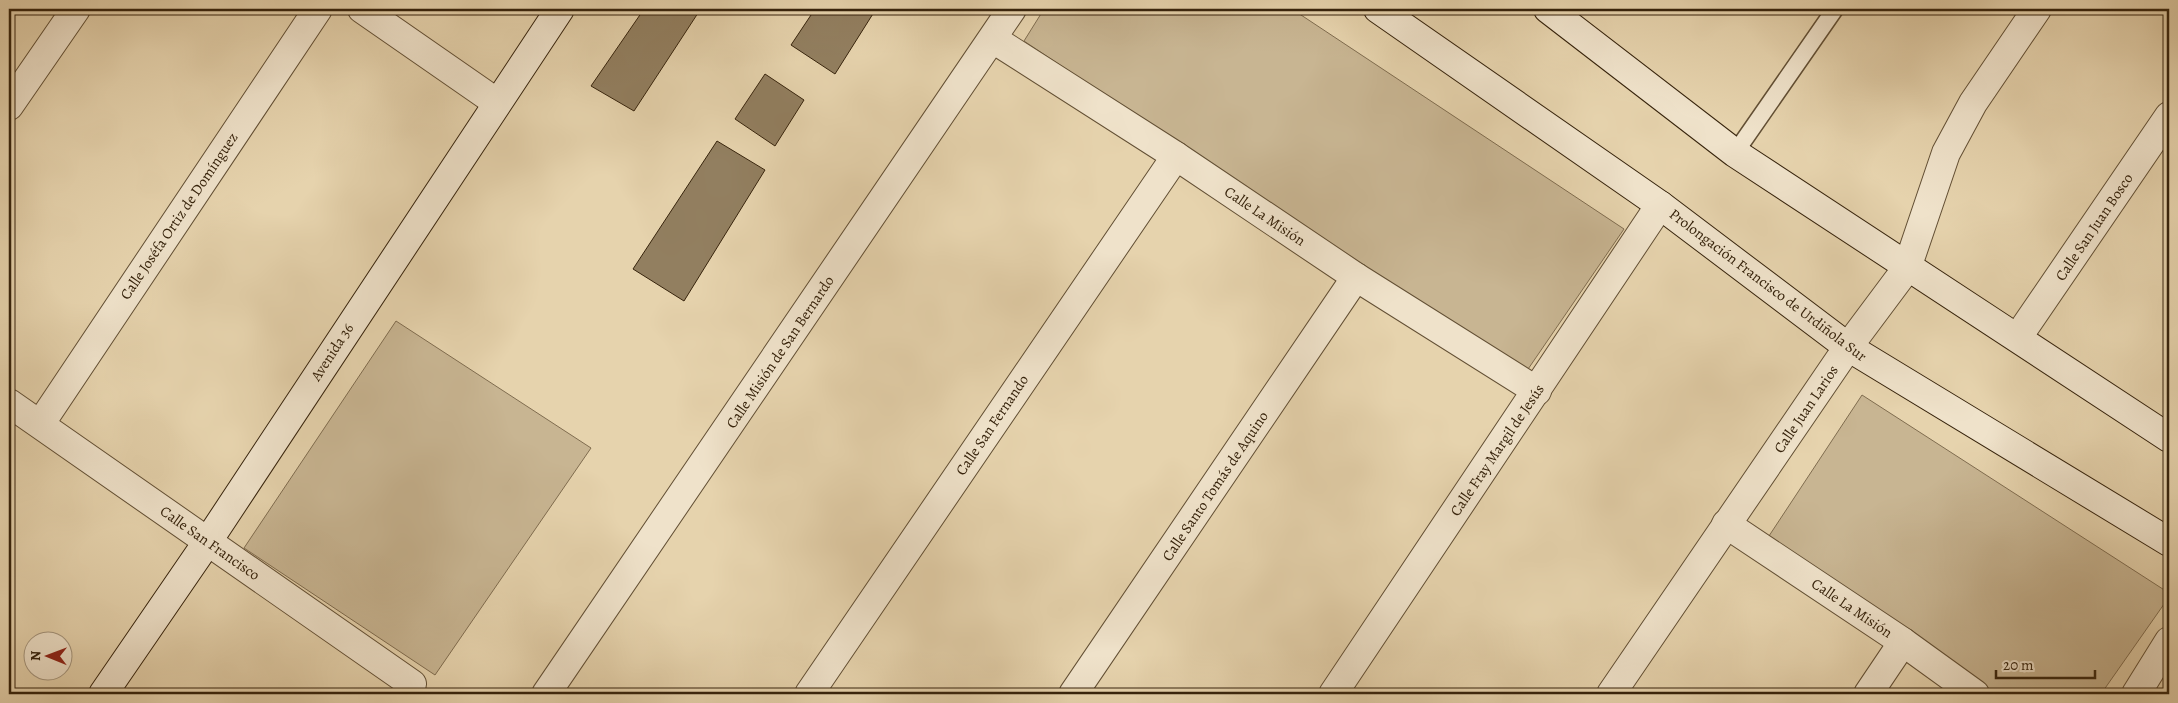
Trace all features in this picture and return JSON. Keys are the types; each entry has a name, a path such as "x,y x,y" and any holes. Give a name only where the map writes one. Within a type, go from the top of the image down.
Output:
{"street":[{"path":"9,106 76,9"},
{"name":"Calle Joséfa Ortiz de Domínguez","path":"41,423 318,9"},
{"path":"362,9 496,102"},
{"name":"Avenida 36","path":"103,694 208,541 496,102 560,9"},
{"name":"Calle Misión de San Bernardo","path":"546,694 1012,9"},
{"name":"Prolongación Francisco de Urdiñola Sur","path":"1378,9 1660,205 1848,347 2169,542"},
{"path":"1548,9 1735,153 1907,268 2018,337 2169,438"},
{"name":"Calle Juan Larios","path":"1611,694 1848,347 1907,268 1931,193 1946,154 1973,103 2037,9"},
{"name":"Calle La Misión","path":"993,39 1176,156 1356,277 1537,391"},
{"name":"Calle San Juan Bosco","path":"2018,337 2169,116"},
{"name":"Calle San Fernando","path":"809,694 1176,156"},
{"name":"Calle Fray Margil de Jesús","path":"1332,694 1660,205"},
{"name":"Calle Santo Tomás de Aquino","path":"1073,694 1356,277"},
{"name":"Calle San Francisco","path":"9,403 41,423 412,684"},
{"name":"Calle La Misión","path":"1726,524 1903,642 1976,694"},
{"path":"2136,694 2169,641"},
{"path":"1868,694 1903,642"}],"lane":[{"path":"1735,153 1835,9"}],"shaded area":[{"path":"1044,9 1292,9 1624,229 1524,375 1024,41"},
{"path":"396,321 591,448 435,675 244,548"},
{"path":"1862,395 2169,593 2169,597 2101,694 1989,694 1765,542"}],"building":[{"path":"644,9 700,10 634,111 591,86"},
{"path":"815,9 876,9 835,74 791,45"},
{"path":"765,74 804,100 775,146 735,119"},
{"path":"717,141 765,170 684,301 633,269"}]}
